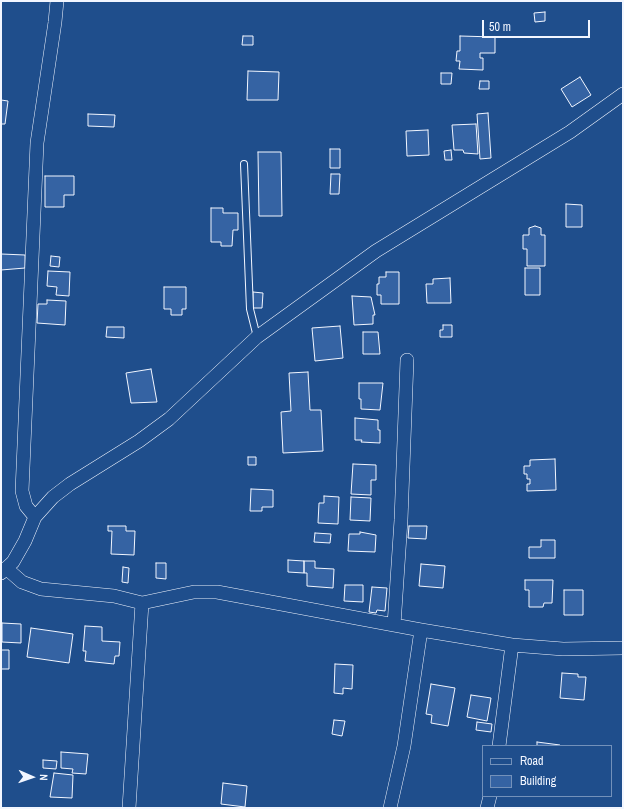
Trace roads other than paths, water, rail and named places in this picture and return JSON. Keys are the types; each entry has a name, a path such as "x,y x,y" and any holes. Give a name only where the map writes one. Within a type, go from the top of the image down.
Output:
{"street":[{"path":"35,517 26,506 22,491 37,143 53,36 56,1"},
{"path":"623,94 570,132 376,251 257,337 169,419 139,441 61,489 35,517 20,550 4,570 22,582 41,589 114,596 142,603 194,592 218,592 421,630 512,645 563,649 623,648"},
{"path":"394,625 401,520 407,360"},
{"path":"129,808 142,603"},
{"path":"390,808 404,746 421,630"},
{"path":"498,745 512,645"},
{"path":"487,808 490,797"}],"lane":[{"path":"244,164 250,309 257,337"}]}
